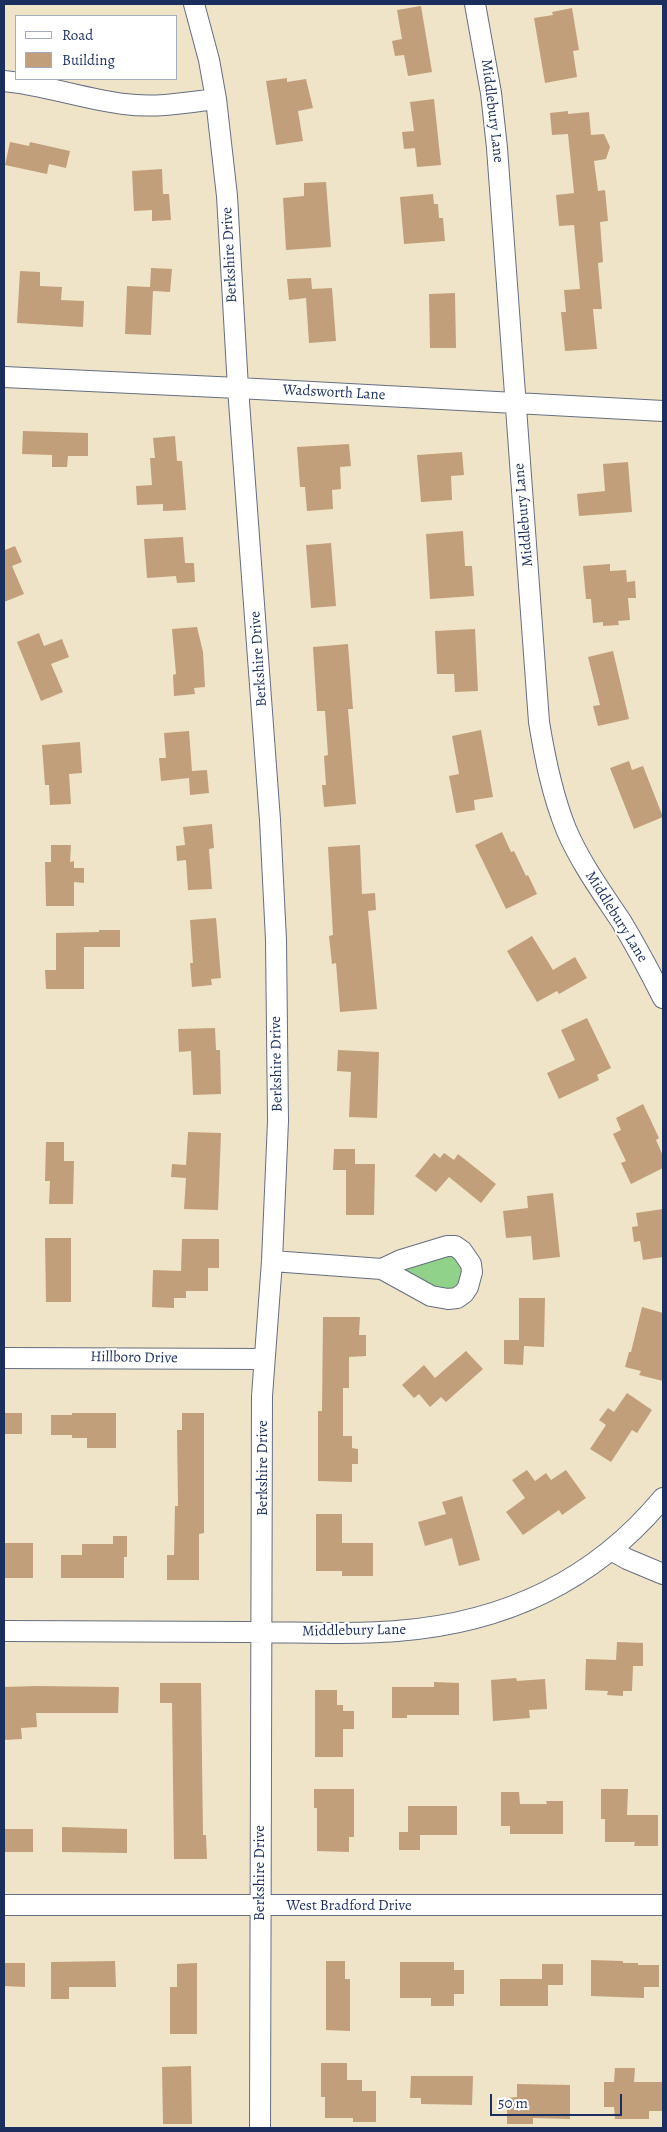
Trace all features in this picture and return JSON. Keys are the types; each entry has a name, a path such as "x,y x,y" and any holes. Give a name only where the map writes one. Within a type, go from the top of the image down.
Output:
{"street":[{"name":"Berkshire Drive","path":"194,4 209,60 216,99 227,196 238,388 270,820 276,940 278,1121 272,1261 262,1396 260,2128"},
{"name":"Middlebury Lane","path":"475,4 491,92 497,148 539,722 544,756 554,796 567,830 586,868 644,960 663,998"},
{"path":"4,81 29,84 124,104 170,106 216,99"},
{"name":"Wadsworth Lane","path":"4,377 663,412"},
{"path":"644,960 663,965"},
{"path":"272,1261 382,1269"},
{"name":"Hillboro Drive","path":"4,1358 264,1359"},
{"name":"Middlebury Lane","path":"4,1631 397,1631 487,1616 536,1597 560,1585 632,1533 663,1498"},
{"path":"611,1550 663,1574"},
{"name":"West Bradford Drive","path":"4,1906 663,1905"}],"green space":[{"path":"449,1253 465,1266 457,1289 442,1291 401,1268"}],"building":[{"path":"421,6 432,72 408,76 404,55 395,56 392,41 402,39 397,10"},
{"path":"572,8 579,50 573,51 577,77 545,83 534,18 553,15 552,12"},
{"path":"287,78 287,82 306,79 313,108 298,111 303,141 276,145 266,81"},
{"path":"434,99 441,165 417,167 415,148 404,149 402,132 414,131 410,102"},
{"path":"568,111 568,114 589,112 591,135 604,134 610,147 606,159 594,161 598,191 605,190 608,221 600,222 603,262 598,263 602,309 593,309 597,349 565,351 561,312 566,312 564,290 580,289 574,225 559,226 556,195 574,193 568,134 552,135 550,113"},
{"path":"10,142 29,146 30,142 70,151 66,168 49,164 47,174 5,165"},
{"path":"162,169 163,194 169,194 171,220 152,221 152,210 134,211 132,171"},
{"path":"326,182 331,247 286,250 283,198 304,196 304,183"},
{"path":"433,194 434,204 438,204 439,218 443,218 445,241 404,244 400,197"},
{"path":"151,268 172,269 170,292 153,291 151,335 125,334 127,286 150,287"},
{"path":"20,271 40,272 40,286 62,287 61,300 84,301 83,327 17,323"},
{"path":"311,278 312,289 332,288 336,341 309,343 306,298 289,300 287,279"},
{"path":"455,293 456,348 430,348 429,294"},
{"path":"23,431 88,433 88,456 68,456 67,467 52,467 52,455 22,454"},
{"path":"175,436 177,461 182,461 186,510 163,511 163,504 137,505 136,486 152,485 150,458 155,458 153,438"},
{"path":"349,444 351,466 340,467 341,489 332,490 333,509 307,511 305,487 300,487 297,447"},
{"path":"462,452 464,475 451,476 452,500 421,502 417,455"},
{"path":"628,462 632,512 579,516 577,494 605,491 603,464"},
{"path":"463,531 465,566 472,566 474,596 430,599 426,534"},
{"path":"183,537 185,563 194,563 195,582 177,583 176,576 147,578 144,539"},
{"path":"331,543 336,606 311,608 306,545"},
{"path":"15,546 22,562 12,566 24,594 4,602 4,547 5,550"},
{"path":"610,564 610,571 626,570 627,582 635,581 636,598 628,598 630,620 618,621 619,625 603,626 603,622 593,623 591,599 586,599 583,566"},
{"path":"197,627 203,652 205,687 194,688 195,694 174,696 173,675 176,674 172,629"},
{"path":"475,629 478,691 455,692 454,674 437,674 435,631"},
{"path":"39,633 44,646 62,639 69,657 51,664 63,692 41,701 17,642"},
{"path":"348,644 353,709 348,709 356,804 324,807 322,785 326,785 324,756 328,755 325,711 317,711 313,647"},
{"path":"613,651 629,719 598,726 593,706 600,705 588,657"},
{"path":"481,730 493,797 474,800 475,810 456,813 449,776 459,774 452,736"},
{"path":"189,731 192,771 207,770 209,793 190,795 189,778 161,781 159,758 166,758 164,733"},
{"path":"80,742 82,773 69,774 71,804 50,805 49,785 45,785 42,745"},
{"path":"629,761 632,770 643,766 663,817 634,829 610,768"},
{"path":"212,824 214,848 209,849 212,889 188,890 186,860 177,861 176,846 185,845 183,827"},
{"path":"502,832 511,852 514,851 537,894 506,909 475,845"},
{"path":"51,845 71,845 70,862 74,861 74,868 84,868 84,883 74,882 74,906 46,906 45,862 51,862"},
{"path":"360,845 362,894 375,893 376,910 368,911 377,1009 340,1012 336,963 332,964 329,936 333,935 328,847"},
{"path":"216,918 221,978 211,979 212,985 192,987 190,963 193,963 190,920"},
{"path":"99,930 120,930 120,947 84,947 84,989 46,989 45,970 56,970 56,933 99,932"},
{"path":"532,936 553,970 575,957 587,978 559,994 557,991 537,1002 507,951"},
{"path":"587,1018 611,1068 597,1075 599,1080 559,1099 547,1073 575,1060 561,1030"},
{"path":"215,1028 216,1050 220,1050 221,1094 193,1095 191,1051 179,1052 178,1029"},
{"path":"338,1050 379,1052 377,1118 349,1117 351,1072 337,1071"},
{"path":"643,1104 659,1138 656,1140 663,1156 663,1168 631,1184 621,1163 626,1161 613,1134 621,1130 616,1118"},
{"path":"188,1132 221,1133 218,1210 184,1209 186,1178 171,1177 172,1164 186,1165"},
{"path":"46,1142 64,1142 64,1161 74,1161 73,1204 49,1204 50,1181 45,1181"},
{"path":"334,1149 355,1149 355,1164 375,1164 374,1215 346,1215 346,1170 333,1170"},
{"path":"434,1153 440,1158 444,1153 454,1160 458,1154 496,1184 481,1203 449,1177 436,1192 415,1176"},
{"path":"553,1193 560,1257 533,1260 531,1236 506,1238 503,1211 528,1208 527,1196"},
{"path":"663,1209 663,1257 643,1260 640,1241 634,1242 632,1227 638,1226 636,1213"},
{"path":"45,1238 71,1238 71,1302 46,1302"},
{"path":"182,1239 219,1239 219,1268 208,1268 208,1291 186,1291 186,1298 174,1298 174,1308 152,1307 153,1270 181,1271"},
{"path":"519,1298 545,1298 544,1347 524,1346 523,1365 504,1364 504,1340 519,1340"},
{"path":"642,1307 663,1313 663,1381 639,1375 641,1371 625,1367 629,1352 631,1352"},
{"path":"323,1317 360,1317 359,1335 366,1335 366,1356 349,1357 349,1388 343,1388 343,1436 352,1436 352,1448 358,1449 358,1464 352,1464 352,1482 318,1481 318,1411 322,1411"},
{"path":"466,1351 483,1369 446,1402 441,1397 430,1407 419,1394 414,1398 402,1385 424,1365 435,1378"},
{"path":"627,1393 652,1410 637,1433 632,1430 611,1462 590,1449 606,1425 599,1420 608,1408 614,1412"},
{"path":"4,1413 22,1413 22,1434 4,1434"},
{"path":"72,1413 116,1413 116,1448 87,1448 87,1438 72,1438 72,1435 51,1435 51,1415 72,1415"},
{"path":"182,1413 204,1413 204,1533 199,1534 199,1580 167,1580 167,1555 174,1555 175,1506 178,1506 177,1430 182,1430"},
{"path":"527,1470 535,1481 546,1473 551,1480 566,1470 586,1498 562,1515 559,1510 523,1535 506,1512 525,1498 512,1480"},
{"path":"462,1496 480,1560 459,1566 452,1538 425,1546 418,1522 446,1514 442,1502"},
{"path":"316,1514 342,1514 342,1543 373,1543 373,1576 342,1576 342,1571 316,1571"},
{"path":"113,1536 127,1536 124,1578 61,1578 61,1555 82,1555 82,1544 113,1544"},
{"path":"4,1543 33,1543 33,1578 4,1578"},
{"path":"617,1642 643,1643 643,1666 633,1666 632,1691 623,1691 623,1696 607,1695 608,1691 585,1690 586,1659 616,1660"},
{"path":"516,1678 517,1681 545,1679 547,1709 529,1710 530,1718 493,1721 491,1680"},
{"path":"434,1682 459,1683 459,1715 407,1715 407,1718 392,1718 392,1687 434,1687"},
{"path":"160,1683 201,1683 203,1835 206,1835 207,1859 174,1859 172,1703 160,1703"},
{"path":"4,1687 119,1687 118,1713 36,1713 37,1727 21,1728 22,1739 4,1740"},
{"path":"315,1690 337,1690 337,1705 343,1705 343,1711 354,1711 354,1729 343,1729 343,1757 315,1757"},
{"path":"314,1789 354,1789 354,1837 349,1837 349,1852 317,1851 317,1808 314,1808"},
{"path":"601,1789 628,1789 627,1815 658,1815 658,1846 634,1846 635,1842 605,1842 605,1819 601,1819"},
{"path":"501,1792 519,1792 520,1804 547,1804 546,1801 563,1801 563,1834 510,1834 510,1826 501,1826"},
{"path":"408,1806 457,1806 457,1835 420,1835 420,1850 399,1850 399,1832 408,1832"},
{"path":"62,1827 127,1829 127,1853 62,1852"},
{"path":"4,1829 33,1829 33,1852 4,1852"},
{"path":"591,1960 623,1961 623,1963 638,1963 638,1965 659,1965 659,1987 644,1987 644,1998 591,1996"},
{"path":"115,1961 116,1987 69,1987 69,1999 51,1999 51,1962"},
{"path":"326,1961 345,1961 345,1979 350,1979 350,2031 326,2030"},
{"path":"400,1962 454,1962 454,1970 464,1970 464,1994 454,1994 454,2006 431,2006 431,1998 400,1998"},
{"path":"4,1963 25,1963 25,1987 4,1986"},
{"path":"197,1963 197,2034 170,2034 170,1987 177,1987 177,1964"},
{"path":"542,1964 563,1964 563,1985 548,1985 548,2006 500,2006 500,1979 542,1979"},
{"path":"321,2063 347,2063 347,2080 362,2080 362,2091 376,2091 376,2122 353,2122 353,2118 325,2118 325,2097 321,2097"},
{"path":"191,2066 192,2124 163,2124 162,2067"},
{"path":"615,2068 635,2068 634,2082 663,2082 663,2111 649,2111 649,2119 615,2119 614,2107 604,2107 604,2082 614,2082"},
{"path":"411,2076 473,2076 472,2105 421,2104 421,2098 410,2098"},
{"path":"517,2084 570,2085 570,2119 533,2118 533,2124 507,2124 507,2098 517,2097"}]}
